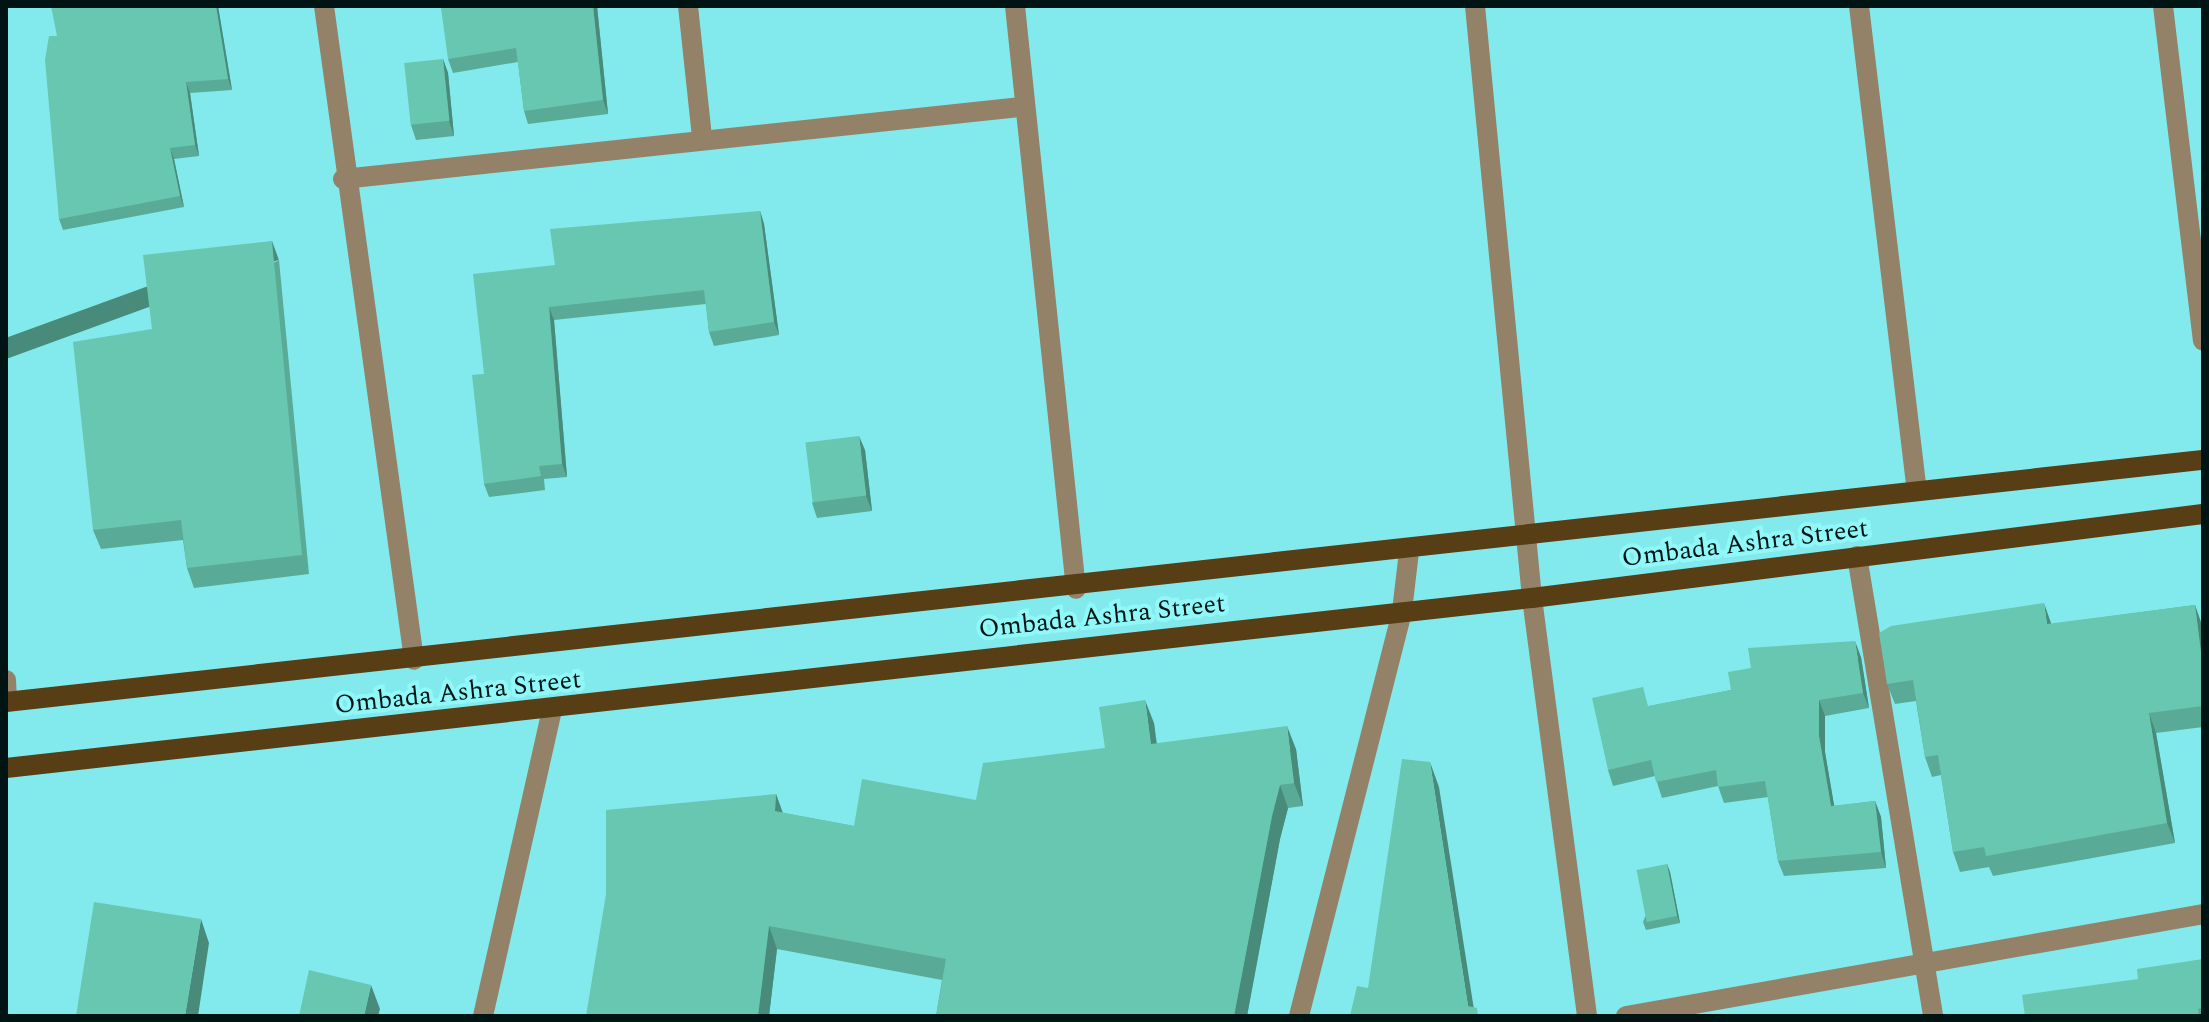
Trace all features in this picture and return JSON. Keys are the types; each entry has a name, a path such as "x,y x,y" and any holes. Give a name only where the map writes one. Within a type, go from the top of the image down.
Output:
{"main road":[{"name":"Ombada Ashra Street","path":"6,702 1076,589 1526,535 2203,460"},
{"name":"Ombada Ashra Street","path":"6,768 552,710 1532,598 2203,514"}],"street":[{"path":"324,6 343,179 414,660"},
{"path":"688,6 702,138"},
{"path":"1015,6 1020,107 1076,589"},
{"path":"1475,6 1532,598 1587,1016"},
{"path":"1859,6 1917,491"},
{"path":"2163,6 2203,341"},
{"path":"343,179 702,138 1020,107"},
{"path":"1299,1016 1402,611 1409,551"},
{"path":"1857,556 1933,1016"},
{"path":"6,680 6,702"},
{"path":"483,1016 552,710"},
{"path":"1626,1016 2203,914"}],"building":[{"path":"51,6 216,6 228,79 186,82 195,145 170,148 180,196 59,219 45,60 49,36 57,36"},
{"path":"593,6 603,100 524,111 516,48 448,59 441,8"},
{"path":"443,59 449,121 411,125 404,63"},
{"path":"760,211 774,322 709,332 704,290 549,307 562,464 539,466 541,476 484,484 472,375 484,374 473,274 555,265 550,229"},
{"path":"272,241 302,555 187,568 181,520 93,530 73,342 152,329 143,255"},
{"path":"859,436 866,496 813,502 805,443"},
{"path":"2044,603 2047,624 2195,605 2203,668 2203,706 2149,713 2167,823 1986,856 1984,847 1953,852 1938,755 1925,757 1913,680 1887,684 1879,633 1891,626"},
{"path":"1855,641 1863,693 1819,700 1819,736 1831,806 1875,801 1881,852 1778,861 1765,781 1718,787 1716,770 1656,782 1651,760 1608,770 1592,698 1643,687 1648,706 1731,690 1728,672 1751,668 1748,648"},
{"path":"1145,700 1151,744 1287,726 1294,783 1280,785 1272,816 1234,1016 936,1016 946,959 769,926 758,1016 586,1016 606,894 606,810 776,794 775,811 854,826 862,779 976,800 983,763 1105,748 1099,707"},
{"path":"1402,759 1430,762 1468,1006 1477,1008 1478,1016 1350,1016 1357,986 1368,988"},
{"path":"1667,864 1677,916 1647,922 1637,870"},
{"path":"94,902 201,919 185,1016 76,1016"},
{"path":"2203,959 2203,1008 2198,1009 2199,1016 2025,1016 2022,995 2138,979 2137,969"},
{"path":"309,970 371,985 364,1016 299,1016"}]}
